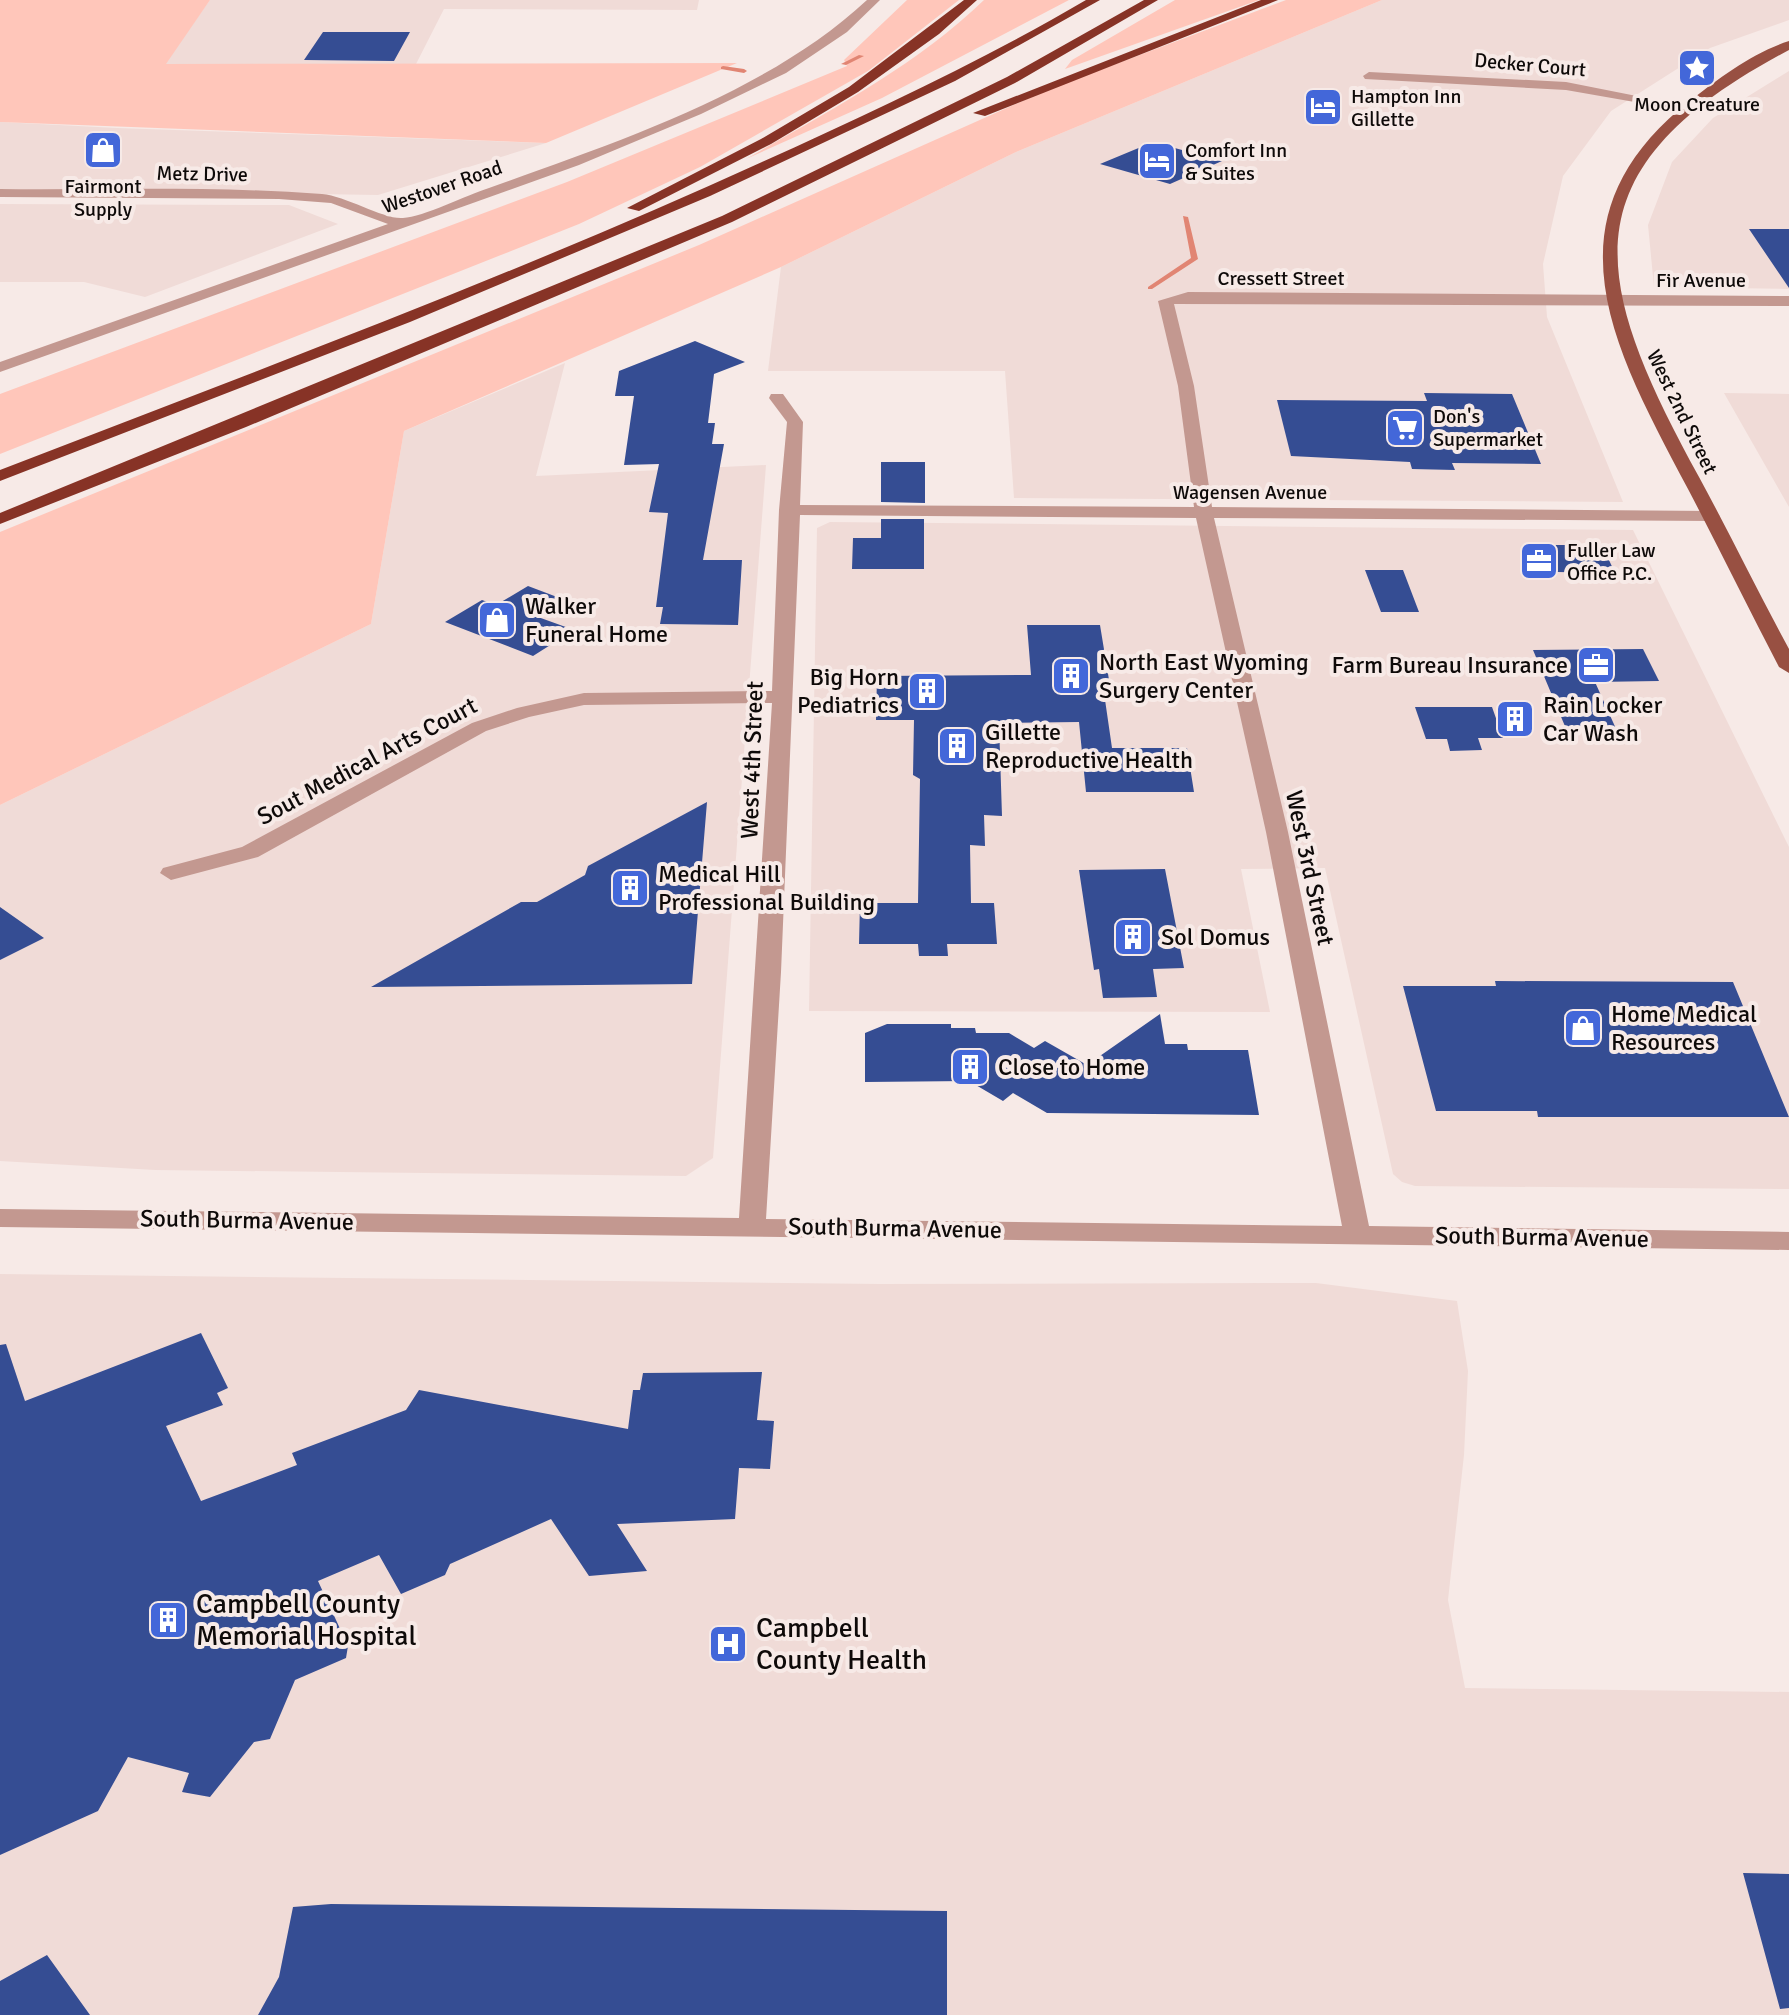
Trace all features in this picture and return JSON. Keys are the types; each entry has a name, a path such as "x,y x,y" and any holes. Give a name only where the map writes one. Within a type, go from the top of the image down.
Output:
{"highway":[{"path":"250,379 699,177 781,133 895,60 971,0"},
{"path":"0,476 250,379 700,197 924,92 1094,0"},
{"path":"727,219 960,107 1152,0"},
{"path":"0,519 240,423 1049,83 1272,0"}],"main road":[{"name":"West 2nd Street","path":"1789,45 1686,107 1645,148 1627,179 1610,245 1613,300 1646,393 1789,667"}],"street":[{"name":"Westover Road","path":"0,367 574,162 696,111 782,70 843,29 874,0"},
{"name":"Decker Court","path":"1369,76 1566,86 1686,107"},
{"name":"Metz Drive","path":"0,193 279,195 333,199 400,223"},
{"name":"Cressett Street","path":"1204,514 1186,386 1166,301 1188,297 1613,300"},
{"name":"Fir Avenue","path":"1613,300 1789,301"},
{"name":"West 4th Street","path":"752,1226 769,972 788,510 795,422 777,398"},
{"name":"Wagensen Avenue","path":"788,510 1711,516"},
{"name":"West 3rd Street","path":"1204,514 1277,832 1357,1234"},
{"name":"Sout Medical Arts Court","path":"171,873 250,852 479,727 524,712 584,699 780,697"},
{"name":"South Burma Avenue","path":"0,1218 1789,1241"}],"shaded area":[{"path":"0,0 210,0 166,64 737,63 546,143 0,122"},
{"path":"210,0 699,0 697,10 444,9 416,64 164,64"},
{"path":"907,0 959,0 868,71 700,167 579,224 0,454 0,394 567,182 847,66 844,60"},
{"path":"984,0 1069,0 882,98 746,159 900,67 958,24"},
{"path":"1175,0 1259,0 1065,69 1072,60"},
{"path":"1286,0 1382,0 1016,152 781,267 404,431 371,624 0,805 0,532 699,245 1052,88"},
{"path":"1382,0 1789,0 1789,20 1710,48 1611,111 1563,176 1543,264 1547,317 1623,502 1014,498 1005,371 768,371 781,267 1016,152"},
{"path":"1789,71 1789,289 1654,287 1648,225 1672,162 1713,118"},
{"path":"0,122 546,143 378,195 0,189"},
{"path":"0,204 289,205 338,224 145,297 84,282 0,282"},
{"path":"565,363 536,476 766,465 713,1158 686,1176 155,1170 0,1161 0,805 371,624 404,431"},
{"path":"1724,393 1789,394 1789,507"},
{"path":"830,522 1633,530 1789,847 1789,1189 1415,1186 1402,1182 1393,1174 1325,868 1241,869 1270,1012 809,1011 817,528"},
{"name":"Campbell County Health","path":"0,1274 880,1284 1316,1283 1457,1301 1468,1371 1464,1455 1448,1600 1465,1688 1789,1692 1789,2015 0,2015"}],"building":[{"path":"323,32 410,32 394,61 304,60"},
{"path":"1153,142 1222,161 1170,184 1100,164"},
{"path":"1749,229 1789,229 1789,288"},
{"path":"695,341 745,362 714,374 708,423 715,423 712,444 724,444 703,560 742,560 738,625 660,624 663,607 656,607 668,513 649,512 659,464 624,465 634,396 615,396 619,371"},
{"name":"Don's Supermarket","path":"1424,393 1512,394 1541,464 1452,463 1455,470 1412,469 1410,462 1291,456 1277,400 1427,401"},
{"path":"881,462 925,462 925,503 881,502"},
{"path":"881,519 924,519 924,569 852,569 853,538 881,538"},
{"path":"1544,545 1602,545 1615,573 1557,572"},
{"path":"1365,570 1403,570 1419,612 1381,612"},
{"name":"Walker Funeral Home","path":"528,586 565,600 538,617 574,630 533,656 445,622 482,600 496,605"},
{"path":"1027,625 1100,625 1110,686 1103,686 1112,748 1187,748 1194,792 1086,792 1079,722 999,723 1002,816 984,815 985,846 970,845 971,903 994,903 997,944 947,944 948,956 919,956 918,944 859,944 860,903 918,903 920,779 913,775 914,720 876,720 877,676 1031,675"},
{"path":"1643,649 1659,681 1595,682 1617,731 1567,731 1533,650"},
{"path":"1415,707 1492,707 1503,738 1478,738 1482,750 1450,751 1447,739 1426,739"},
{"name":"Medical Hill Professional Building","path":"707,802 692,984 371,987 521,902 537,902 585,875 588,866"},
{"name":"Sol Domus","path":"1165,869 1184,968 1153,969 1157,997 1103,998 1099,969 1094,970 1079,870"},
{"path":"0,907 44,938 0,960"},
{"name":"Home Medical Resources","path":"1495,981 1733,982 1789,1117 1538,1117 1537,1111 1436,1111 1403,986 1496,986"},
{"name":"Close to Home","path":"1160,1014 1165,1044 1187,1044 1188,1050 1248,1050 1259,1115 1047,1113 1013,1093 1003,1101 969,1081 865,1082 865,1033 887,1024 951,1024 951,1028 975,1028 976,1033 1009,1033 1034,1048 1045,1041 1087,1065"},
{"name":"Campbell County Memorial Hospital","path":"201,1333 228,1388 217,1393 223,1405 166,1426 201,1501 297,1465 292,1453 406,1410 419,1390 628,1429 633,1390 640,1390 643,1373 762,1372 757,1420 774,1421 770,1469 739,1468 735,1519 617,1524 647,1571 589,1576 551,1519 450,1564 445,1575 401,1594 379,1555 318,1581 348,1646 346,1658 295,1680 270,1739 254,1742 210,1797 182,1792 189,1773 128,1757 98,1811 0,1855 0,1345 6,1344 25,1401"},
{"path":"1743,1873 1789,1874 1789,2008 1780,2009"},
{"path":"331,1904 947,1911 947,2015 258,2015 279,1977 293,1907"},
{"path":"47,1955 90,2015 0,2015 0,1981"}],"waterway":[{"path":"844,64 861,56"},
{"path":"723,68 744,71"},
{"path":"1150,288 1195,259 1185,217"}],"place":[{"name":"Moon Creature","path":"1697,68"},
{"name":"Hampton Inn Gillette","path":"1323,107"},
{"name":"Fairmont Supply","path":"103,150"},
{"name":"Comfort Inn & Suites","path":"1157,161"},
{"name":"Don's Supermarket","path":"1405,428"},
{"name":"Fuller Law Office P.C.","path":"1539,561"},
{"name":"Walker Funeral Home","path":"497,620"},
{"name":"Farm Bureau Insurance","path":"1596,665"},
{"name":"North East Wyoming Surgery Center","path":"1071,676"},
{"name":"Big Horn Pediatrics","path":"927,691"},
{"name":"Rain Locker Car Wash","path":"1515,719"},
{"name":"Gillette Reproductive Health","path":"957,746"},
{"name":"Medical Hill Professional Building","path":"630,888"},
{"name":"Sol Domus","path":"1133,937"},
{"name":"Home Medical Resources","path":"1583,1028"},
{"name":"Close to Home","path":"970,1067"},
{"name":"Campbell County Memorial Hospital","path":"168,1620"},
{"name":"Campbell County Health","path":"728,1644"}]}
